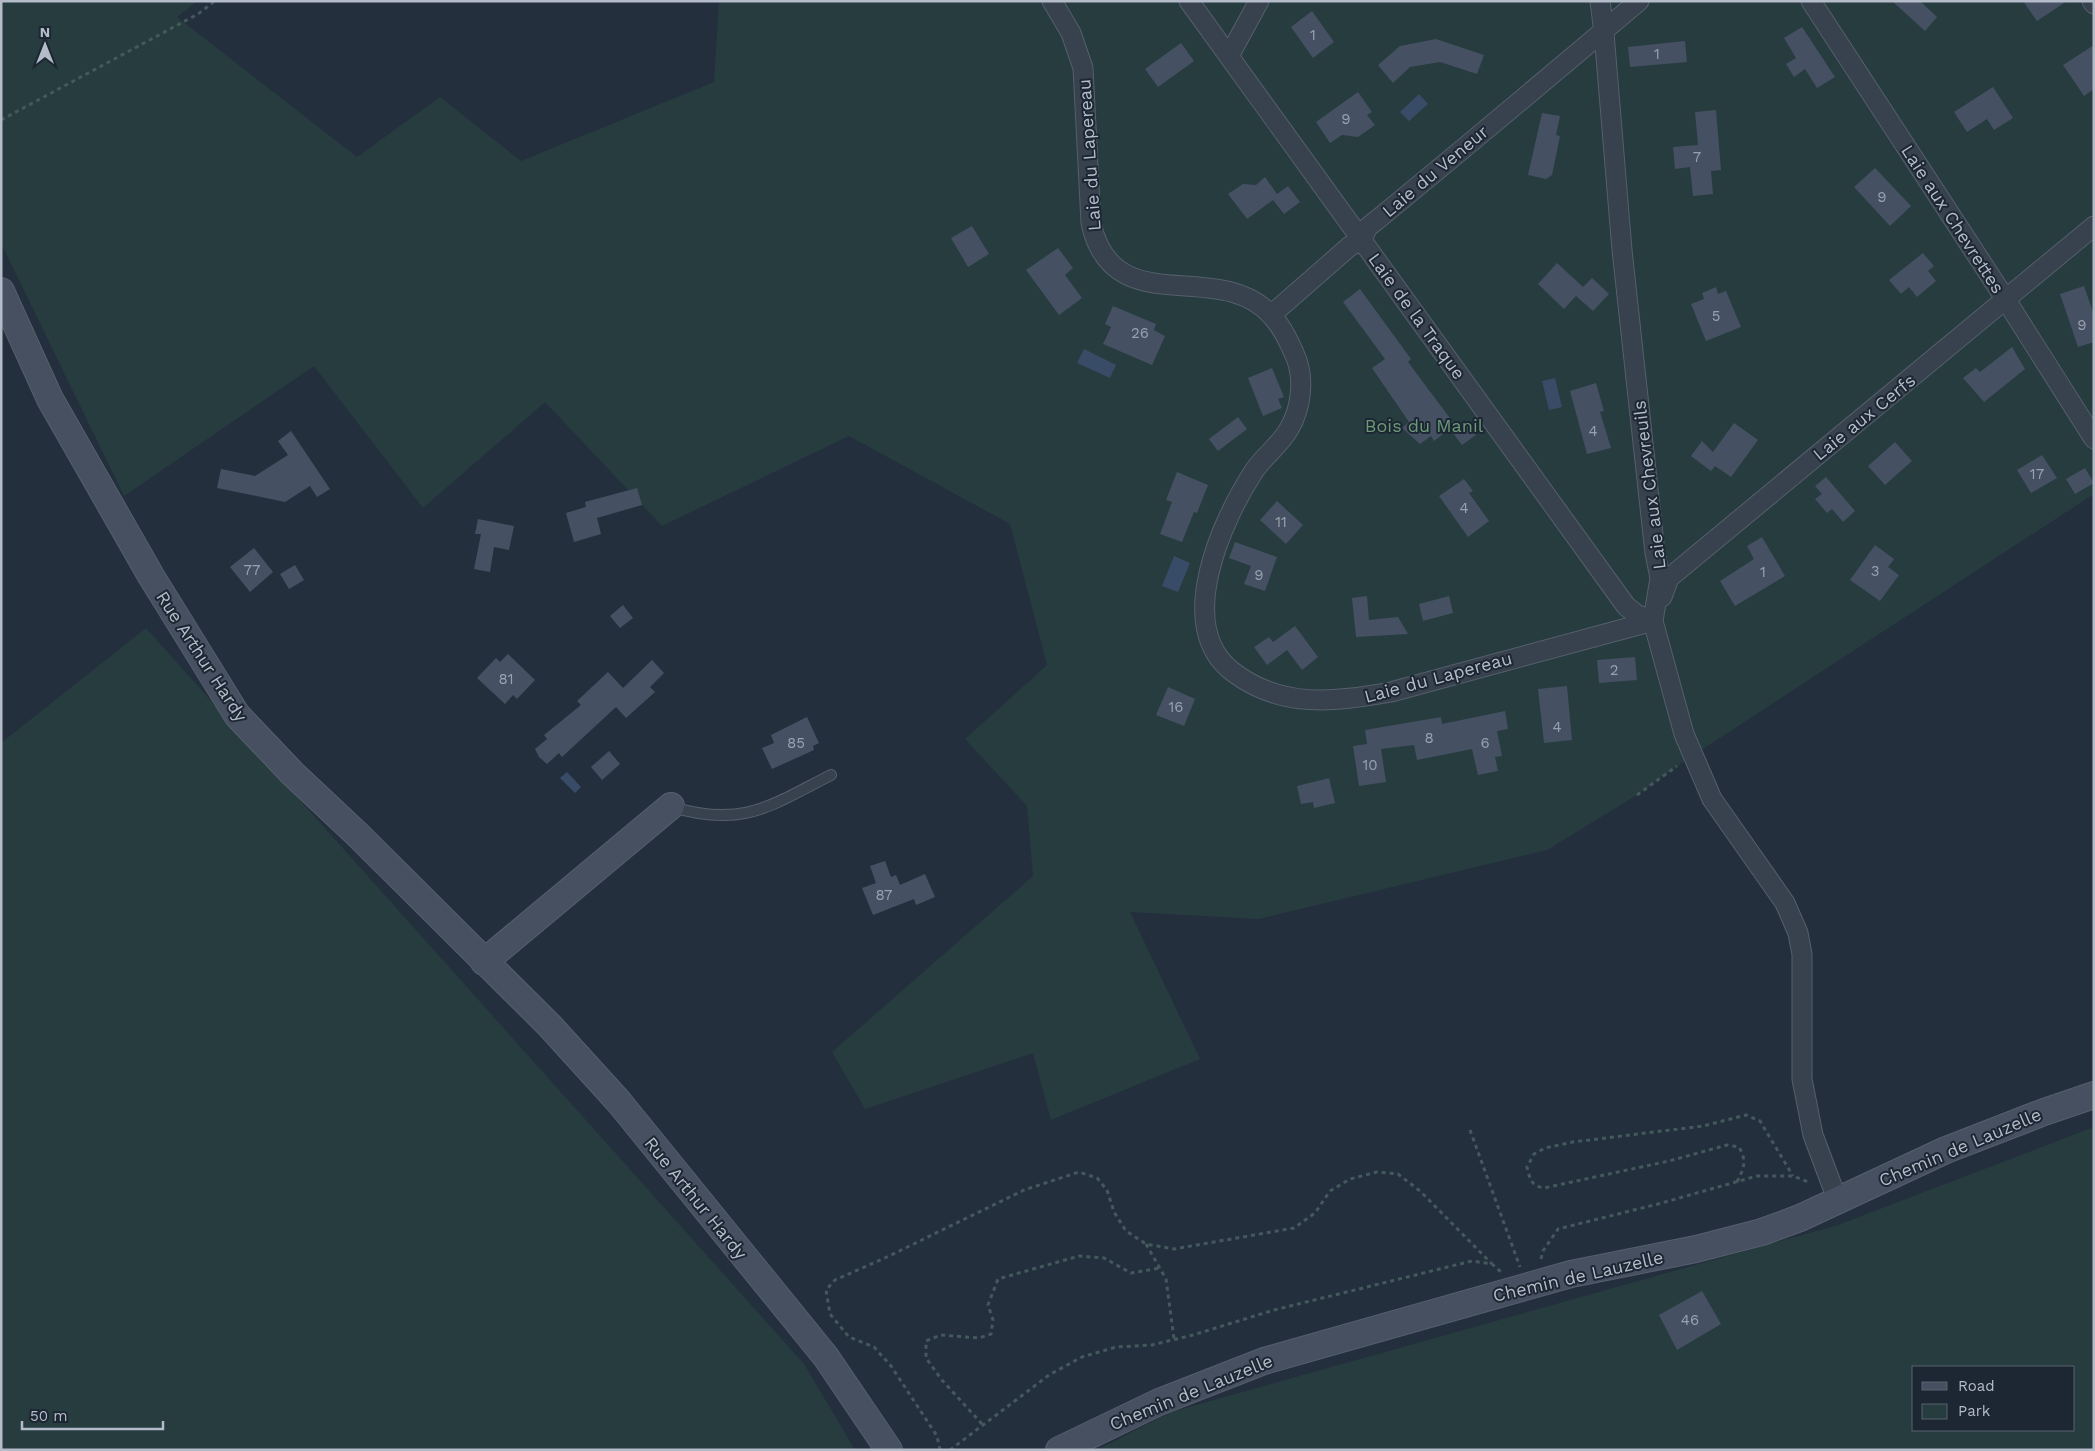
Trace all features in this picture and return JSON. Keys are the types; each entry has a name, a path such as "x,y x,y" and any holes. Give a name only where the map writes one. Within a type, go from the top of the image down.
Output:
{"street":[{"name":"Laie du Lapereau","path":"1052,1 1071,33 1079,51 1083,68 1091,223 1094,238 1103,256 1121,273 1148,283 1220,289 1247,298 1271,315 1284,332 1295,355 1299,369 1300,400 1289,430 1255,470 1240,495 1208,573 1204,606 1205,628 1212,648 1224,666 1242,680 1276,695 1301,701 1352,699 1391,692 1652,621"},
{"name":"Laie de la Traque","path":"1189,1 1626,606 1636,614 1652,621"},
{"path":"1230,56 1259,1"},
{"name":"Laie aux Chevreuils","path":"1600,1 1622,250 1655,553 1660,578 1652,621 1684,734 1701,777 1727,824 1769,879 1793,917 1802,954 1802,1079 1813,1135 1836,1196"},
{"name":"Laie du Veneur","path":"1271,315 1350,246 1362,240 1368,228 1506,112 1604,33 1639,1"},
{"name":"Laie aux Chevrettes","path":"1811,1 2006,300 2094,439"},
{"name":"Laie aux Cerfs","path":"1652,621 1669,578 2094,226"},
{"name":"Rue Arthur Hardy","path":"1,291 50,399 151,576 237,715 292,773 358,835 550,1026 619,1102 826,1357 889,1450"},
{"path":"484,962 671,806"},
{"name":"Chemin de Lauzelle","path":"1059,1450 1159,1402 1264,1361 1526,1287 1616,1264 1730,1242 1800,1218 1836,1196 1993,1131 2094,1095"}],"lane":[{"path":"671,806 693,813 723,816 750,814 831,775"}],"path":[{"path":"1,120 198,14 216,1"},
{"path":"1637,795 1682,763"},
{"path":"1737,1182 1744,1166 1745,1158 1739,1147 1727,1145 1669,1161 1544,1188 1536,1187 1530,1179 1527,1167 1534,1154 1545,1148 1703,1126 1746,1116 1760,1121 1793,1176"},
{"path":"1470,1130 1526,1287"},
{"path":"940,1450 937,1436 891,1366 874,1346 849,1337 830,1314 826,1290 835,1280 887,1258 1024,1190 1079,1172 1097,1178 1107,1190 1114,1212 1126,1231 1146,1244 1174,1249 1294,1228 1315,1213 1330,1191 1350,1179 1377,1172 1398,1174 1420,1191 1510,1280 1526,1287"},
{"path":"1526,1287 1538,1267 1543,1251 1558,1229 1658,1204 1757,1176 1793,1176 1836,1196"},
{"path":"1146,1244 1166,1279 1174,1339"},
{"path":"982,1424 941,1379 926,1358 926,1342 941,1335 980,1338 991,1334 993,1320 988,1305 998,1279 1079,1256 1104,1258 1131,1274 1160,1268"},
{"path":"950,1450 1049,1375 1082,1356 1116,1347 1152,1345 1274,1310 1472,1261 1492,1264"}],"green space":[{"name":"Bois du Manil","path":"1,1 198,1 177,17 357,157 440,97 521,161 714,82 719,1 2094,1 2094,494 1689,758 1637,795 1547,850 1259,919 1130,912 1200,1059 1051,1120 1033,1053 865,1109 832,1052 1033,876 1027,806 965,739 1047,665 1010,524 849,436 662,526 545,402 423,508 314,366 124,496 1,243"},
{"path":"146,628 804,1364 855,1450 1,1450 1,743"},
{"path":"2094,1127 2094,1450 1097,1450 1171,1412 1838,1225"}],"water":[{"path":"1419,94 1428,104 1409,121 1400,112"},
{"path":"1084,349 1116,365 1110,378 1077,363"},
{"path":"1555,378 1562,407 1549,410 1542,381"},
{"path":"1174,556 1190,563 1178,592 1162,586"},
{"path":"567,772 581,787 575,793 560,778"}],"building":[{"path":"1892,1 1920,1 1937,17 1925,31"},
{"path":"2023,1 2067,1 2037,21"},
{"path":"1312,11 1334,42 1313,58 1291,27"},
{"path":"1802,27 1835,77 1817,88 1805,69 1794,77 1786,64 1796,58 1784,38"},
{"path":"1436,39 1484,55 1477,74 1440,62 1410,67 1393,83 1378,65 1400,46"},
{"path":"1685,41 1687,62 1630,67 1628,47"},
{"path":"1181,43 1194,61 1158,87 1145,69"},
{"path":"2094,45 2094,89 2084,96 2063,65"},
{"path":"1993,87 2013,118 1994,130 1987,119 1967,132 1954,112"},
{"path":"1358,92 1372,112 1367,115 1375,125 1358,137 1342,135 1330,143 1316,122"},
{"path":"1716,110 1721,170 1711,171 1713,194 1693,196 1690,167 1675,169 1673,147 1698,145 1695,112"},
{"path":"1542,113 1560,116 1556,135 1560,136 1552,175 1546,179 1528,175"},
{"path":"1875,168 1911,206 1890,226 1854,187"},
{"path":"1265,177 1277,194 1288,186 1300,202 1284,214 1273,200 1247,219 1228,194 1243,184 1256,185"},
{"path":"972,226 989,254 968,267 951,238"},
{"path":"1058,248 1073,268 1065,275 1082,298 1059,315 1026,270"},
{"path":"1923,253 1934,266 1928,271 1936,281 1917,297 1909,287 1901,294 1889,280"},
{"path":"1557,263 1583,287 1592,278 1609,294 1593,311 1576,296 1564,309 1538,284"},
{"path":"2084,286 2094,315 2094,342 2078,347 2060,294"},
{"path":"1716,287 1718,294 1726,291 1741,327 1706,341 1691,304 1704,299 1702,293"},
{"path":"1360,289 1411,359 1408,362 1455,425 1434,441 1431,436 1420,444 1402,428 1409,422 1372,368 1385,359 1343,302"},
{"path":"1113,306 1156,324 1154,330 1165,336 1152,365 1103,344 1111,327 1105,324"},
{"path":"2012,347 2025,369 1984,402 1963,378 1976,368 1980,372"},
{"path":"1272,368 1284,397 1278,399 1282,408 1263,416 1248,378"},
{"path":"1596,383 1604,411 1600,412 1611,448 1587,454 1570,391"},
{"path":"1238,417 1247,429 1218,451 1209,439"},
{"path":"1466,421 1476,435 1462,445 1452,432"},
{"path":"1734,423 1758,440 1731,477 1715,466 1711,471 1691,456 1702,441 1713,452"},
{"path":"291,431 330,489 317,497 310,486 285,502 217,488 221,469 255,476 288,455 278,441"},
{"path":"1895,442 1912,461 1885,485 1868,466"},
{"path":"2042,455 2057,478 2031,493 2017,470"},
{"path":"2085,468 2094,483 2075,494 2066,479"},
{"path":"1177,472 1208,485 1197,513 1194,512 1182,542 1160,534 1172,502 1166,500"},
{"path":"1826,477 1855,511 1843,522 1832,509 1827,513 1815,499 1822,494 1815,486"},
{"path":"1464,479 1473,491 1469,493 1489,521 1468,537 1439,496"},
{"path":"637,488 642,505 597,518 601,534 574,542 566,513 586,507 585,502"},
{"path":"1277,501 1303,525 1286,544 1260,520"},
{"path":"478,519 514,526 509,550 494,547 490,572 474,569 481,534 475,534"},
{"path":"1762,537 1785,576 1735,606 1720,581 1754,559 1747,546"},
{"path":"1235,542 1277,557 1265,591 1244,584 1251,566 1229,558"},
{"path":"1875,545 1894,559 1888,567 1899,575 1880,601 1850,580"},
{"path":"254,548 273,572 250,592 230,567"},
{"path":"295,565 304,580 289,589 280,574"},
{"path":"1367,596 1369,620 1398,617 1408,634 1356,637 1352,598"},
{"path":"1449,596 1453,613 1423,621 1419,604"},
{"path":"623,605 633,618 620,628 610,616"},
{"path":"1295,626 1318,657 1302,670 1287,650 1267,665 1254,647 1269,637 1273,642"},
{"path":"508,654 535,680 517,699 513,695 505,704 477,678 496,658 500,662"},
{"path":"1635,657 1637,680 1599,683 1597,660"},
{"path":"652,660 664,673 650,687 655,692 626,718 616,707 562,757 559,753 547,764 539,757 535,749 547,739 544,735 581,705 577,701 608,672 623,688"},
{"path":"1567,686 1572,740 1544,743 1538,689"},
{"path":"1168,687 1195,699 1184,726 1156,715"},
{"path":"1505,711 1508,729 1497,731 1502,756 1495,757 1498,771 1478,775 1472,749 1417,760 1414,745 1381,749 1386,782 1359,786 1353,746 1367,744 1365,730 1441,717 1442,724"},
{"path":"807,717 819,743 813,746 814,750 772,769 762,748 774,743 771,735"},
{"path":"609,751 620,764 602,780 591,767"},
{"path":"1329,778 1335,803 1314,808 1313,802 1301,804 1297,786"},
{"path":"885,861 891,877 896,875 900,885 925,874 935,897 916,905 914,899 873,915 862,888 876,883 870,866"},
{"path":"1702,1291 1721,1324 1677,1350 1659,1315"}]}
